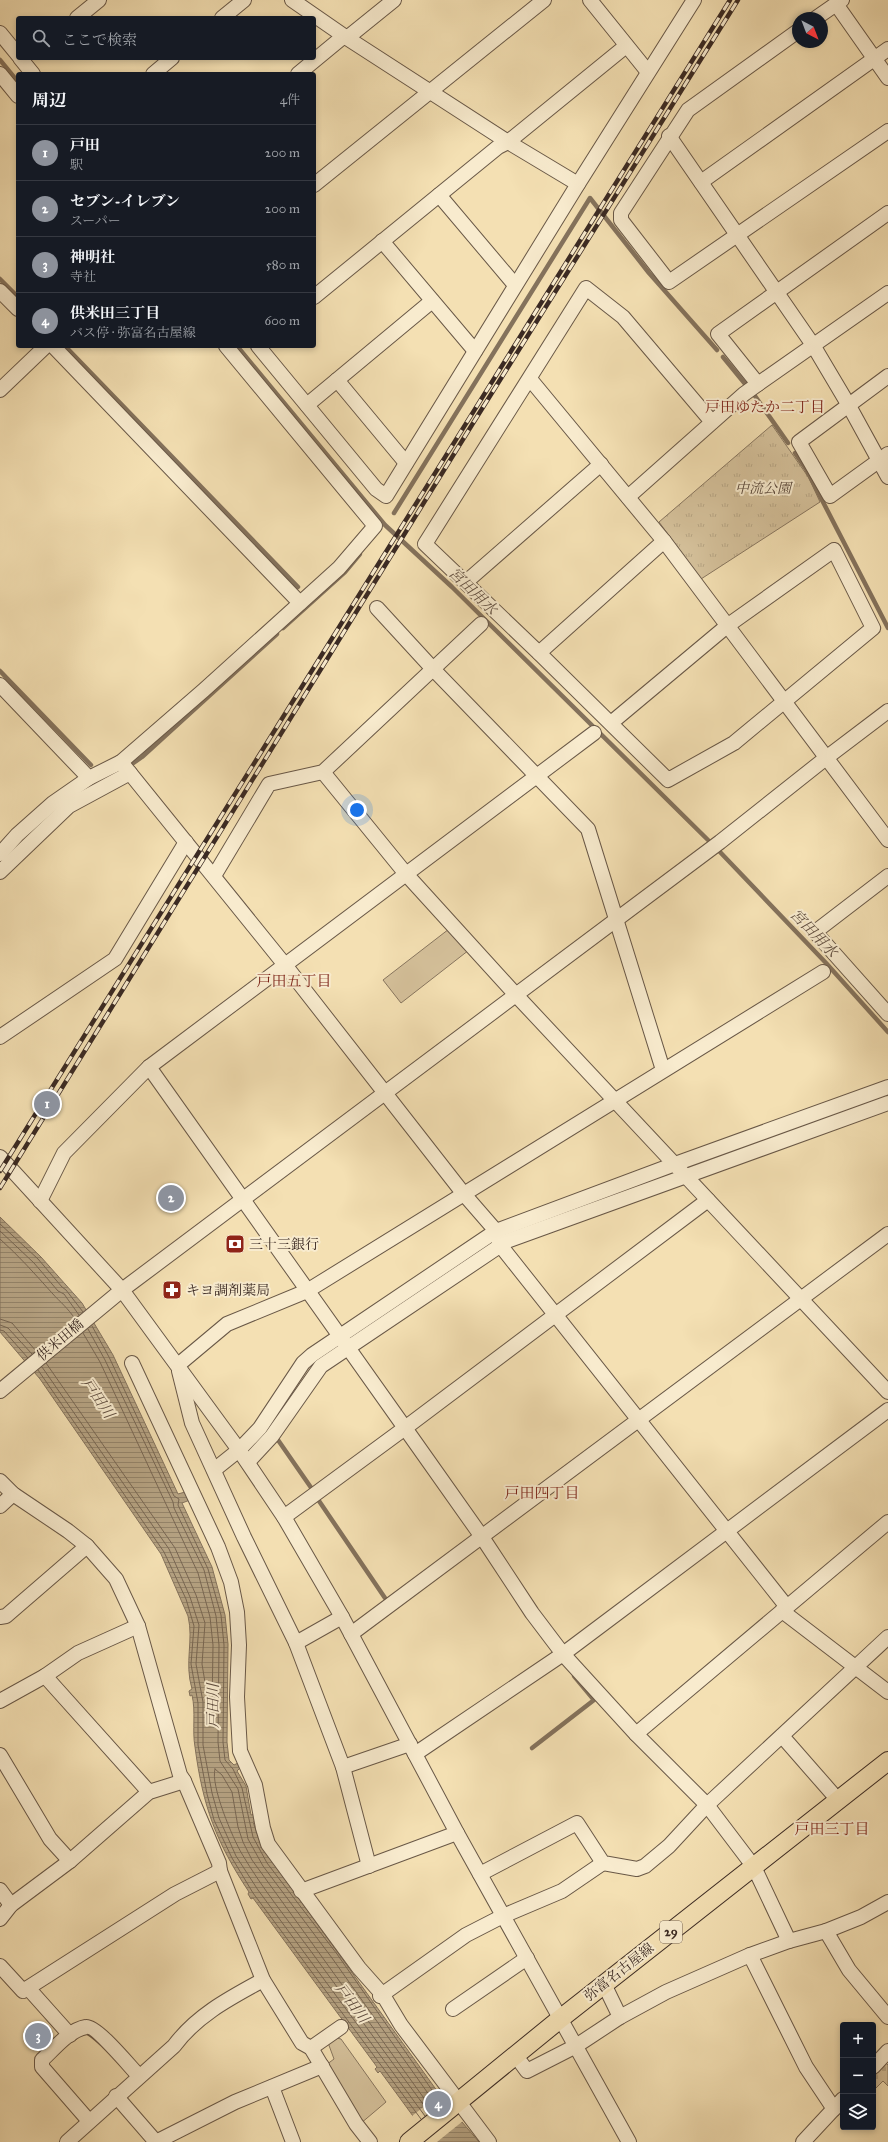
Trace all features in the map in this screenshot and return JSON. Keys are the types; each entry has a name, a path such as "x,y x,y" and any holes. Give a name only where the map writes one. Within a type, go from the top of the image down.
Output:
{"main road":[{"name":"弥富名古屋線","path":"417,2138 560,2019 888,1761"}],"street":[{"path":"79,16 99,0"},
{"path":"224,16 244,0"},
{"path":"292,0 315,16"},
{"path":"301,72 394,0"},
{"path":"316,182 544,0"},
{"path":"590,0 648,72"},
{"path":"260,348 376,490 386,496 578,184 694,0"},
{"path":"825,12 839,2 874,59 888,78"},
{"path":"316,16 508,142 578,184"},
{"path":"0,33 16,51"},
{"path":"792,35 688,110 669,136 621,213 621,220 669,282 738,236 888,131"},
{"path":"316,295 498,146 508,142 626,46"},
{"path":"700,182 888,49"},
{"path":"23,60 32,72"},
{"path":"155,72 170,60"},
{"path":"0,74 16,94"},
{"path":"669,136 813,345 848,404 883,457 888,477"},
{"path":"438,195 515,286"},
{"path":"758,384 718,334 888,213"},
{"path":"382,242 475,351"},
{"path":"611,723 727,626 834,550 873,628 734,743 668,780 466,582 425,544 586,288 623,317 712,422"},
{"path":"0,291 16,307"},
{"path":"628,497 744,394 888,293"},
{"path":"307,405 432,301"},
{"path":"0,390 44,348"},
{"path":"55,348 300,603"},
{"path":"0,854 17,835 53,803 89,778 121,762 339,568 376,526 228,348"},
{"path":"883,457 830,496 799,442 848,404 888,376"},
{"path":"530,379 664,541 888,840"},
{"path":"337,380 406,463"},
{"path":"466,582 601,464"},
{"path":"539,653 664,541"},
{"path":"377,608 433,669 588,829 663,1070"},
{"path":"214,876 269,784 323,772 481,624"},
{"path":"3,693 89,778"},
{"name":"供米田橋","path":"0,1391 21,1372 122,1290 384,1092 720,842 888,711"},
{"path":"40,1201 64,1152 149,1067 594,734"},
{"path":"121,762 214,876 463,1193 496,1232 500,1245 727,1532 784,1609 888,1692"},
{"path":"323,772 406,874 516,995 888,1392"},
{"path":"0,872 69,806 130,773"},
{"path":"0,1037 115,959 186,842"},
{"path":"888,876 815,932 888,1014"},
{"path":"178,1365 227,1324 307,1291 822,972"},
{"path":"149,1067 482,1537 532,1613 563,1654 636,1734 707,1805 754,1867 789,1941"},
{"path":"214,1470 239,1450 260,1428 303,1363 339,1336 496,1232 675,1164 888,1087"},
{"path":"248,1462 272,1436 316,1372 348,1348 500,1245 515,1238 888,1103"},
{"path":"0,1157 122,1290 248,1462 284,1517 342,1617 457,1833 629,2142"},
{"path":"284,1517 708,1200"},
{"path":"351,1634 888,1234"},
{"path":"132,1363 218,1547 230,1582 237,1612 240,1645 237,1697 240,1751 255,1785 263,1828 268,1844 301,1891 359,1968 382,1995 401,2025 458,2104 490,2142"},
{"path":"178,1365 192,1423 296,1643 343,1766 369,1866"},
{"path":"343,1766 412,1749 563,1654 888,1410"},
{"path":"0,1481 13,1494 68,1530 87,1546 116,1579 138,1626 180,1776 184,1781 218,1863 263,1980 302,2043 311,2048 356,2124 370,2142"},
{"path":"0,1506 13,1494"},
{"path":"636,1734 888,1522"},
{"path":"0,1617 6,1616 87,1546"},
{"path":"296,1643 342,1617"},
{"path":"0,1701 45,1676 78,1653 138,1626"},
{"path":"382,1995 466,1935 503,1916 562,1891 603,1863 637,1869 646,1866 669,1846 707,1805 888,1637"},
{"path":"45,1676 150,1792"},
{"path":"782,1736 838,1800"},
{"path":"0,1755 4,1772 50,1839 70,1861"},
{"path":"0,1919 11,1905 70,1861 150,1792 184,1781"},
{"path":"480,1874 577,1823 603,1863"},
{"path":"301,1891 457,1833"},
{"path":"0,1966 23,1991 175,1894 220,1871"},
{"path":"0,1890 11,1905"},
{"path":"516,2056 527,2071 576,2046 620,2017 666,1992 750,1955 789,1941 826,1931 888,1902"},
{"path":"826,1931 849,1970 888,2017"},
{"path":"750,1955 806,2067 838,2104 803,2142"},
{"path":"453,2009 527,1958"},
{"path":"67,2142 214,2007 263,1980"},
{"path":"604,1984 620,2017"},
{"path":"28,1988 70,2034"},
{"path":"89,2121 42,2067 42,2060 70,2034 86,2027 90,2027 100,2034 139,2076"},
{"path":"311,2048 341,2027"},
{"path":"876,2064 888,2051"},
{"path":"116,2096 156,2142 235,2102 322,2066"},
{"path":"272,2087 293,2142"}],"green space":[{"name":"中流公園","path":"772,425 809,478 820,502 701,579 659,522"},
{"path":"449,929 469,950 401,1003 383,980"},
{"path":"332,2037 341,2039 386,2102 360,2124 326,2065 334,2059 327,2040"},
{"path":"884,2061 888,2065 888,2086 883,2081 876,2088 876,2069"}],"water":[{"name":"戸田川","path":"0,1217 41,1257 82,1303 113,1355 178,1494 185,1492 190,1500 182,1503 212,1567 225,1615 228,1644 227,1742 229,1760 234,1765 238,1763 240,1768 237,1771 246,1786 251,1815 255,1814 256,1821 253,1822 262,1847 445,2102 479,2142 432,2142 380,2071 378,2073 375,2069 377,2067 253,1898 251,1899 248,1894 249,1892 228,1857 207,1806 198,1768 194,1741 193,1701 192,1695 190,1696 189,1691 192,1689 189,1670 190,1625 188,1616 161,1554 40,1379 0,1332"}],"pier":[{"path":"441,2093 463,2121 437,2142 430,2142 412,2116"}],"waterway":[{"name":"宮田用水","path":"0,60 16,80"},
{"path":"394,513 590,198 649,273 717,350"},
{"path":"0,279 16,295"},
{"path":"67,348 298,587"},
{"name":"宮田用水","path":"239,348 385,525 452,587 708,840"},
{"path":"723,357 755,396 788,443"},
{"path":"795,453 806,469 888,628"},
{"path":"283,628 345,572 360,554"},
{"path":"129,766 142,757 277,634"},
{"path":"0,671 91,765"},
{"name":"宮田用水","path":"720,852 826,963 888,1032"},
{"path":"278,1440 312,1489"},
{"path":"317,1498 385,1598"},
{"path":"532,1748 594,1700 574,1676"}],"railway":[{"path":"0,1171 730,0"},
{"path":"0,1188 475,420 738,0"}],"place":[{"name":"戸田","path":"47,1104"},
{"name":"セブン-イレブン","path":"171,1198"},
{"name":"三十三銀行","path":"235,1244"},
{"name":"キヨ調剤薬局","path":"172,1290"},
{"name":"神明社","path":"38,2036"},
{"name":"供米田三丁目","path":"438,2104"}],"district":[{"name":"戸田ゆたか二丁目","path":"765,407"},
{"name":"戸田五丁目","path":"294,981"},
{"name":"戸田四丁目","path":"542,1493"},
{"name":"戸田三丁目","path":"832,1829"}]}
